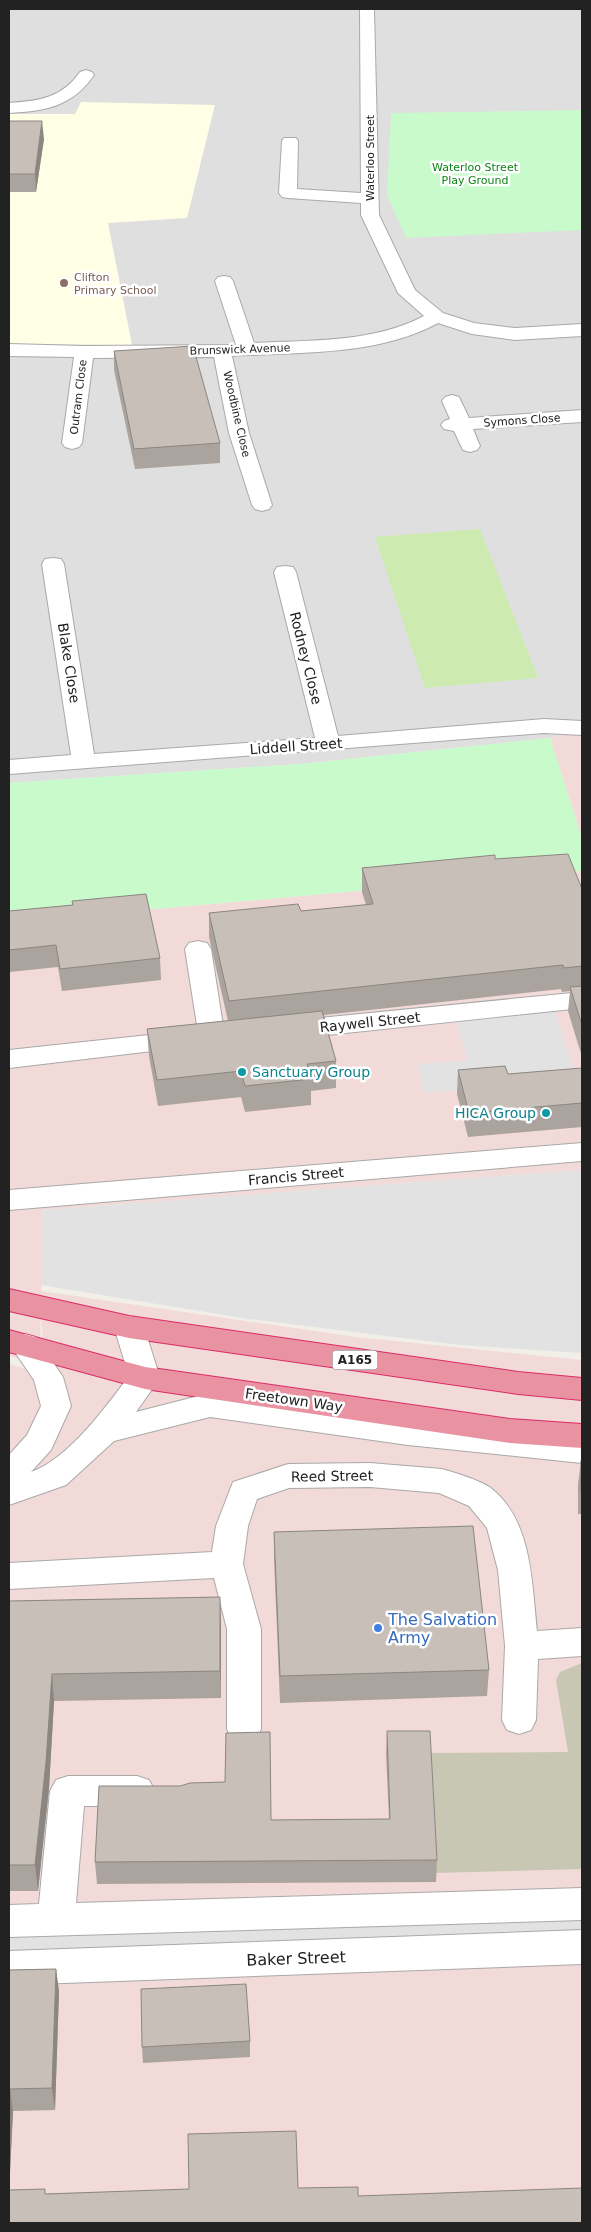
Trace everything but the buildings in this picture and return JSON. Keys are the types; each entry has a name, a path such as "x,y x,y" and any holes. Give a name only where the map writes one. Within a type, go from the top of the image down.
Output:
{"highway":[{"name":"A165","path":"9,1300 129,1327 518,1383 582,1389"},
{"name":"Freetown Way","path":"17,1343 145,1378 510,1432 582,1436"}],"street":[{"name":"Waterloo Street","path":"367,9 370,214 406,293 436,317 472,328 515,334 582,330"},
{"path":"9,108 38,106 65,98 80,86 86,75"},
{"path":"290,141 288,193 370,199"},
{"path":"224,281 247,349"},
{"name":"Brunswick Avenue","path":"9,350 84,352 222,350 355,343 410,331 436,317"},
{"name":"Woodbine Close","path":"222,350 239,433 262,505"},
{"name":"Outram Close","path":"72,443 84,352"},
{"name":"Symons Close","path":"452,401 456,425 470,446"},
{"name":"Symons Close","path":"456,425 582,416"},
{"name":"Blake Close","path":"53,564 84,762"},
{"name":"Rodney Close","path":"284,572 328,744"},
{"name":"Liddell Street","path":"9,767 544,726 582,728"},
{"path":"9,1059 222,1037 198,949"},
{"name":"Raywell Street","path":"261,1033 582,1000"},
{"name":"Francis Street","path":"9,1200 582,1152"},
{"path":"9,1493 55,1476 104,1432 145,1378 129,1327"},
{"path":"9,1475 40,1442 56,1406 48,1377 17,1343"},
{"path":"104,1432 210,1405 408,1433 582,1451"},
{"name":"Reed Street","path":"227,1564 232,1526 244,1491 288,1476 370,1475 442,1481 480,1497 502,1523 514,1570 522,1646 519,1720"},
{"path":"9,1576 74,1574 155,1567 227,1564 244,1629 244,1729"},
{"path":"522,1646 582,1642"},
{"path":"56,1920 68,1791 172,1791"},
{"path":"9,1921 582,1904"},
{"name":"Baker Street","path":"9,1968 582,1947"}],"shaded area":[{"path":"9,9 582,9 582,728 550,738 300,764 9,783"},
{"name":"Clifton Primary School","path":"81,102 215,105 187,218 108,223 132,345 9,344 9,114 75,114"},
{"path":"582,728 582,838 550,738"},
{"path":"582,871 582,1170 43,1210 41,1291 356,1337 582,1360 582,2223 9,2223 9,1364 44,1374 41,1304 40,1364 9,1356 9,922"},
{"path":"555,1012 577,1078 424,1093 417,1064 467,1060 456,1021"},
{"path":"582,1170 582,1353 460,1345 249,1319 41,1285 43,1210"},
{"path":"582,1663 582,1869 435,1873 429,1753 568,1752 556,1680 560,1672"},
{"path":"582,1904 582,1947 9,1968 9,1921"}],"green space":[{"name":"Waterloo Street Play Ground","path":"582,110 582,230 406,238 387,195 391,113"},
{"path":"480,529 538,678 425,688 375,537"},
{"path":"550,738 582,838 582,871 9,922 9,783 300,764"}],"place":[{"name":"Clifton Primary School","path":"64,283"},
{"name":"Sanctuary Group","path":"242,1072"},
{"name":"HICA Group","path":"546,1113"},
{"name":"The Salvation Army","path":"378,1628"}]}
